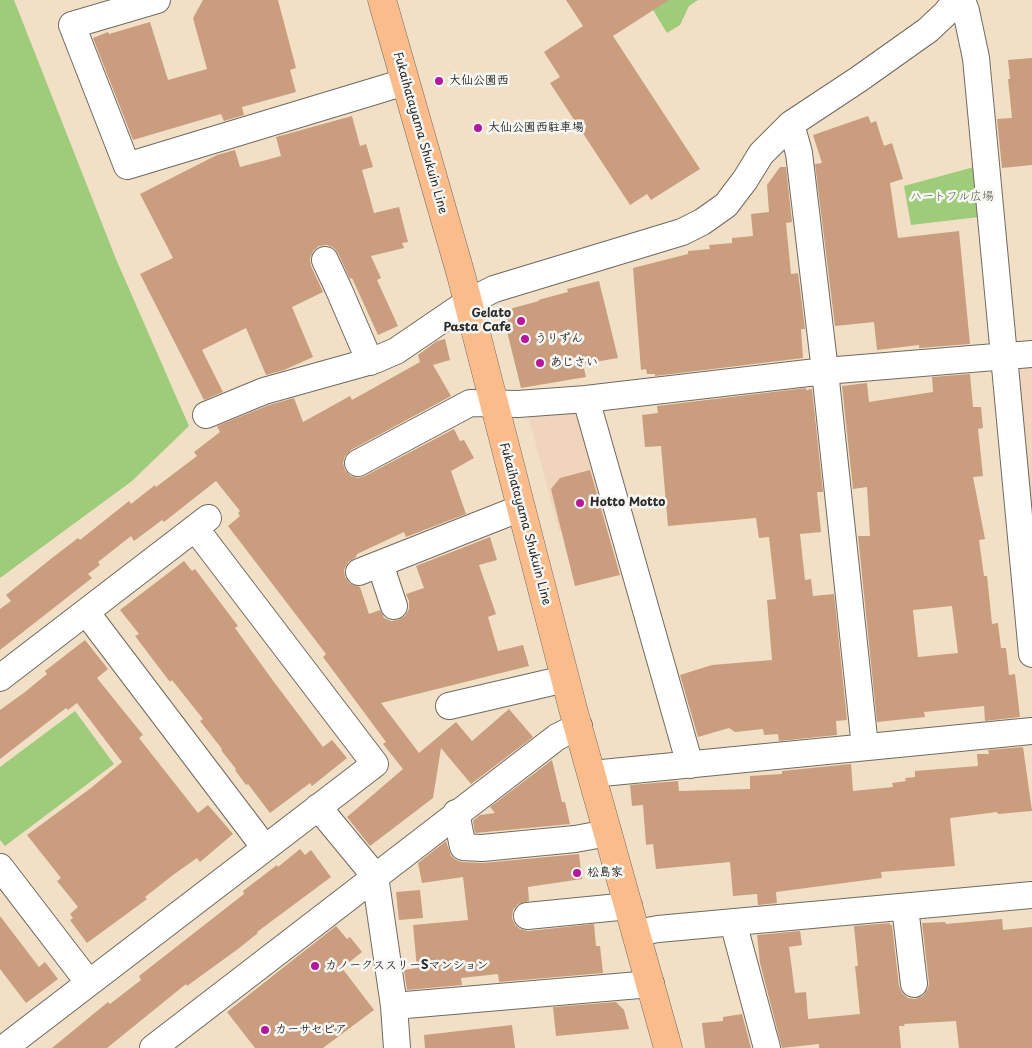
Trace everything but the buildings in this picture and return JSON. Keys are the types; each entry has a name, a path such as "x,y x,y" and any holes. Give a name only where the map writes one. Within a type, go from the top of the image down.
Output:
{"main road":[{"name":"Fukaihatayama Shukuin Line","path":"382,0 468,302 565,679 668,1048"}],"street":[{"path":"157,0 72,25 127,166 405,82"},
{"path":"206,415 264,390 370,362 405,346 468,302 494,289 682,232 702,222 726,205 745,180 761,154 791,124 928,30 946,13 956,0"},
{"path":"962,0 976,58 1032,654"},
{"path":"791,124 799,153 825,371 865,747"},
{"path":"325,260 340,290 370,362"},
{"path":"358,463 470,403 518,404 586,399 825,371 1032,354"},
{"path":"586,399 690,765"},
{"path":"394,606 370,568 521,508"},
{"path":"0,678 201,523 375,764 4,1048"},
{"path":"86,612 265,848"},
{"path":"449,706 565,679"},
{"path":"153,1048 557,736 578,726"},
{"path":"592,774 1032,732"},
{"path":"318,807 375,876 394,1006 397,1048"},
{"path":"456,813 463,847 482,848 556,841 608,833"},
{"path":"0,867 89,983"},
{"path":"636,933 658,929 1032,895"},
{"path":"527,916 629,906"},
{"path":"905,907 914,984"},
{"path":"733,922 767,1048"},
{"path":"394,1006 651,984"}],"shaded area":[{"path":"1032,363 1032,533 1017,372"},
{"path":"582,407 612,517 559,531 527,411"}],"green space":[{"path":"0,0 14,0 116,259 189,426 132,481 0,578"},
{"path":"647,0 698,0 689,6 680,25 667,33"},
{"name":"ハートフル広場","path":"974,167 979,217 911,225 904,186"},
{"path":"75,711 114,764 5,846 0,840 0,767"}],"place":[{"name":"大仙公園西","path":"439,81"},
{"name":"大仙公園西駐車場","path":"478,128"},
{"name":"Gelato Pasta Cafe","path":"521,321"},
{"name":"うりずん","path":"525,339"},
{"name":"あじさい","path":"540,363"},
{"name":"Hotto Motto","path":"580,503"},
{"name":"松島家","path":"577,873"},
{"name":"カノークススリーSマンション","path":"315,966"},
{"name":"カーサセピア","path":"265,1030"}]}
